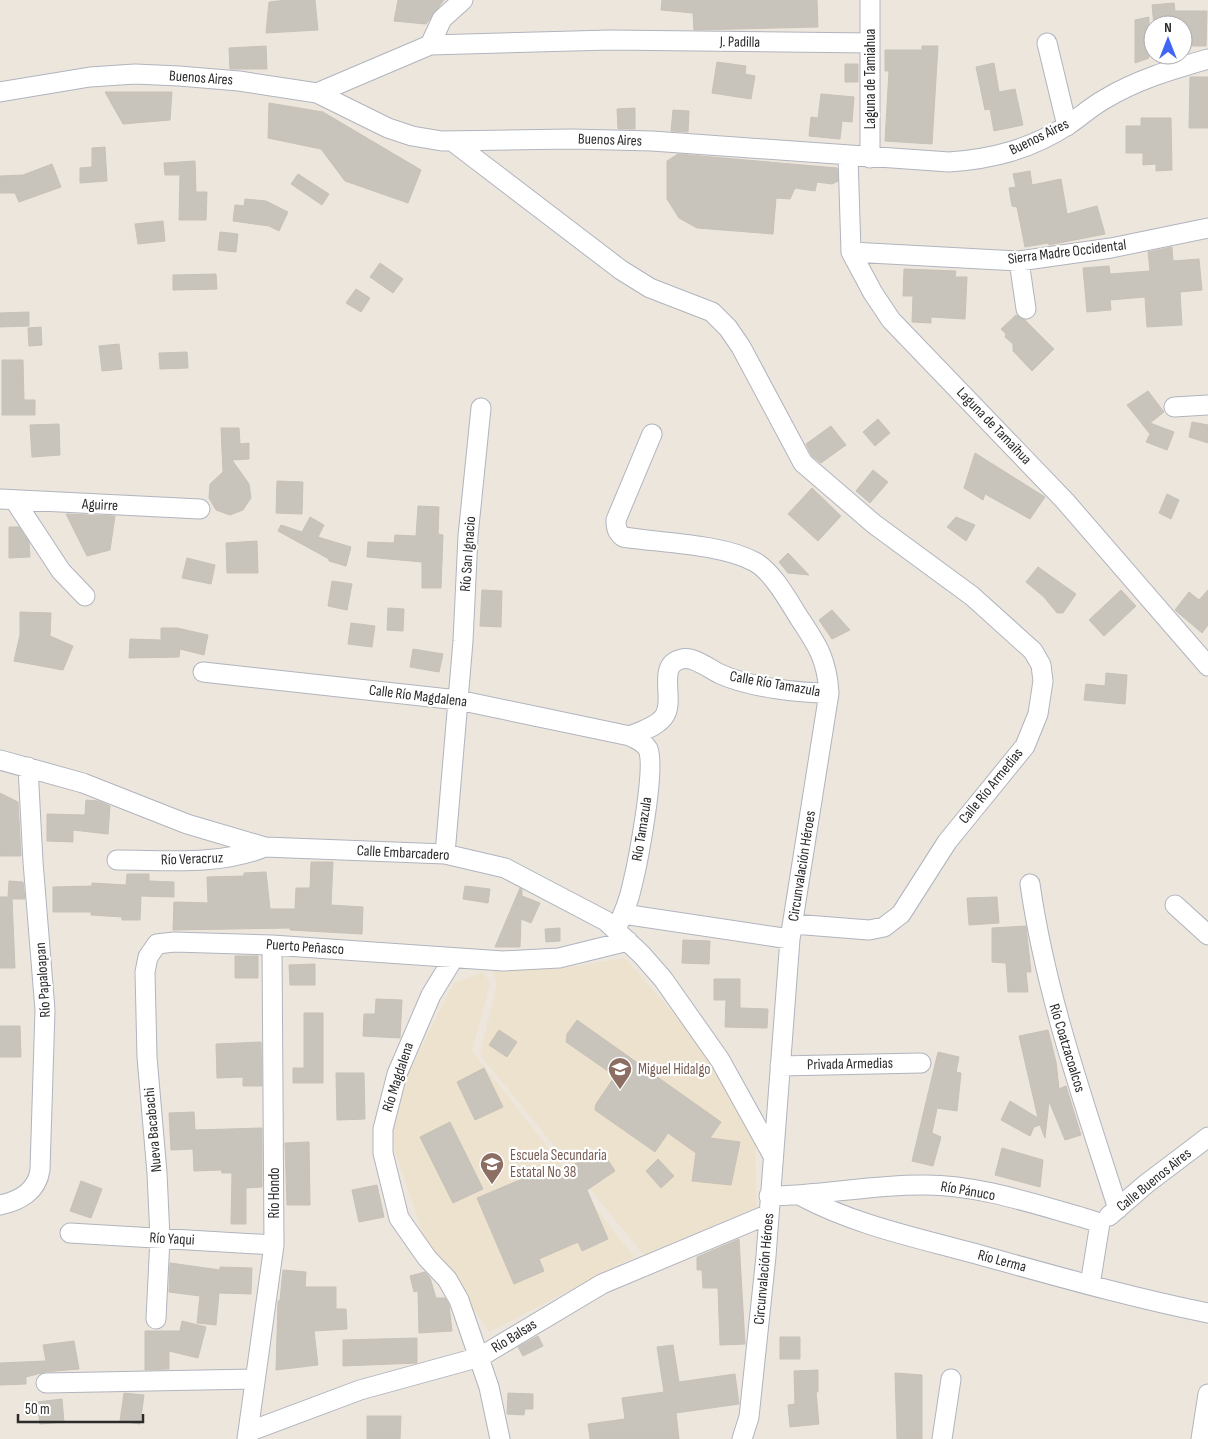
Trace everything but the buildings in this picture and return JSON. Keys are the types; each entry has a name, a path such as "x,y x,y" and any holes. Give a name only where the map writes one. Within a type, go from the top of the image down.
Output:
{"street":[{"path":"317,93 430,45 442,19 463,0"},
{"name":"Laguna de Tamiahua","path":"870,0 870,158"},
{"name":"J. Padilla","path":"430,45 610,40 870,43"},
{"path":"1047,43 1067,126"},
{"name":"Buenos Aires","path":"0,92 64,80 135,74 239,81 317,93 388,128 412,136 452,141 571,139 652,141 870,158 949,162 980,160 1024,148 1067,126 1105,99 1132,85 1208,59"},
{"name":"Calle Río Armedias","path":"452,141 621,270 650,288 712,312 728,328 741,347 803,463 874,524 972,596 1033,651 1041,665 1043,681 1038,714 1025,746 952,834 901,914 884,927 869,930 792,932 622,928"},
{"name":"Laguna de Tamaihua","path":"848,156 851,252 873,293 891,320 1065,501 1207,663"},
{"name":"Sierra Madre Occidental","path":"851,252 1019,260 1111,248 1199,229"},
{"path":"1019,260 1026,309"},
{"path":"1174,407 1208,405"},
{"name":"Río San Ignacio","path":"445,854 463,642 468,536 481,408"},
{"name":"Circunvalación Héroes","path":"652,434 616,520 616,529 619,534 623,537 729,552 756,563 782,590 818,646 827,670 829,692 792,932 754,1380 749,1418 742,1439"},
{"path":"8,500 61,571 85,596"},
{"name":"Aguirre","path":"8,500 200,509"},
{"name":"Calle Río Tamazula","path":"630,736 655,724 664,717 668,709 668,669 672,662 680,659 687,658 723,675 746,682 808,692 829,692"},
{"name":"Calle Río Magdalena","path":"204,672 458,700 630,736"},
{"name":"Río Tamazula","path":"622,928 642,837 650,768 649,750 645,743 630,736"},
{"name":"Calle Embarcadero","path":"0,760 83,783 188,824 265,847 445,854 505,868 622,928 663,979 720,1060 773,1155"},
{"name":"Río Papaloapan","path":"0,1204 30,1192 38,1179 40,1170 46,1028 44,975 33,862 28,767"},
{"name":"Río Veracruz","path":"117,860 215,860 242,856 265,847"},
{"name":"Río Coatzacoalcos","path":"1030,884 1036,930 1049,985 1118,1209"},
{"path":"1175,905 1208,935"},
{"path":"452,959 503,961 559,958 622,928"},
{"name":"Puerto Peñasco","path":"157,944 174,942 272,945 452,959"},
{"name":"Nueva Bacabachi","path":"156,1319 160,1238 157,1173 147,1056 145,972 148,956 157,944"},
{"name":"Río Hondo","path":"247,1435 274,1245 272,945"},
{"name":"Río Magdalena","path":"452,959 431,995 397,1074 383,1129 383,1153 399,1218 421,1250 453,1288 490,1387 500,1439"},
{"name":"Privada Armedias","path":"780,1066 921,1063"},
{"name":"Calle Buenos Aires","path":"1100,1223 1146,1184 1208,1137"},
{"name":"Río Pánuco","path":"769,1205 801,1196 894,1185 926,1184 960,1187 1028,1202 1100,1223"},
{"name":"Río Lerma","path":"801,1196 825,1209 880,1228 1090,1285 1208,1313"},
{"name":"Río Balsas","path":"247,1435 360,1390 480,1358 602,1284 769,1205"},
{"path":"1090,1285 1100,1223"},
{"name":"Río Yaqui","path":"70,1233 274,1245"},
{"path":"46,1383 254,1379"},
{"path":"942,1439 951,1379"},
{"path":"1200,1439 1208,1394"}],"shaded area":[{"name":"Miguel Hidalgo","path":"625,958 702,1046 755,1126 756,1208 644,1255 480,1055 497,984 493,971 565,968"},
{"name":"Escuela Secundaria Estatal No 38","path":"483,972 490,983 472,1051 634,1257 489,1332 424,1237 389,1133 407,1076 453,984"}],"place":[{"name":"Miguel Hidalgo","path":"620,1090"},
{"name":"Escuela Secundaria Estatal No 38","path":"492,1185"}]}
